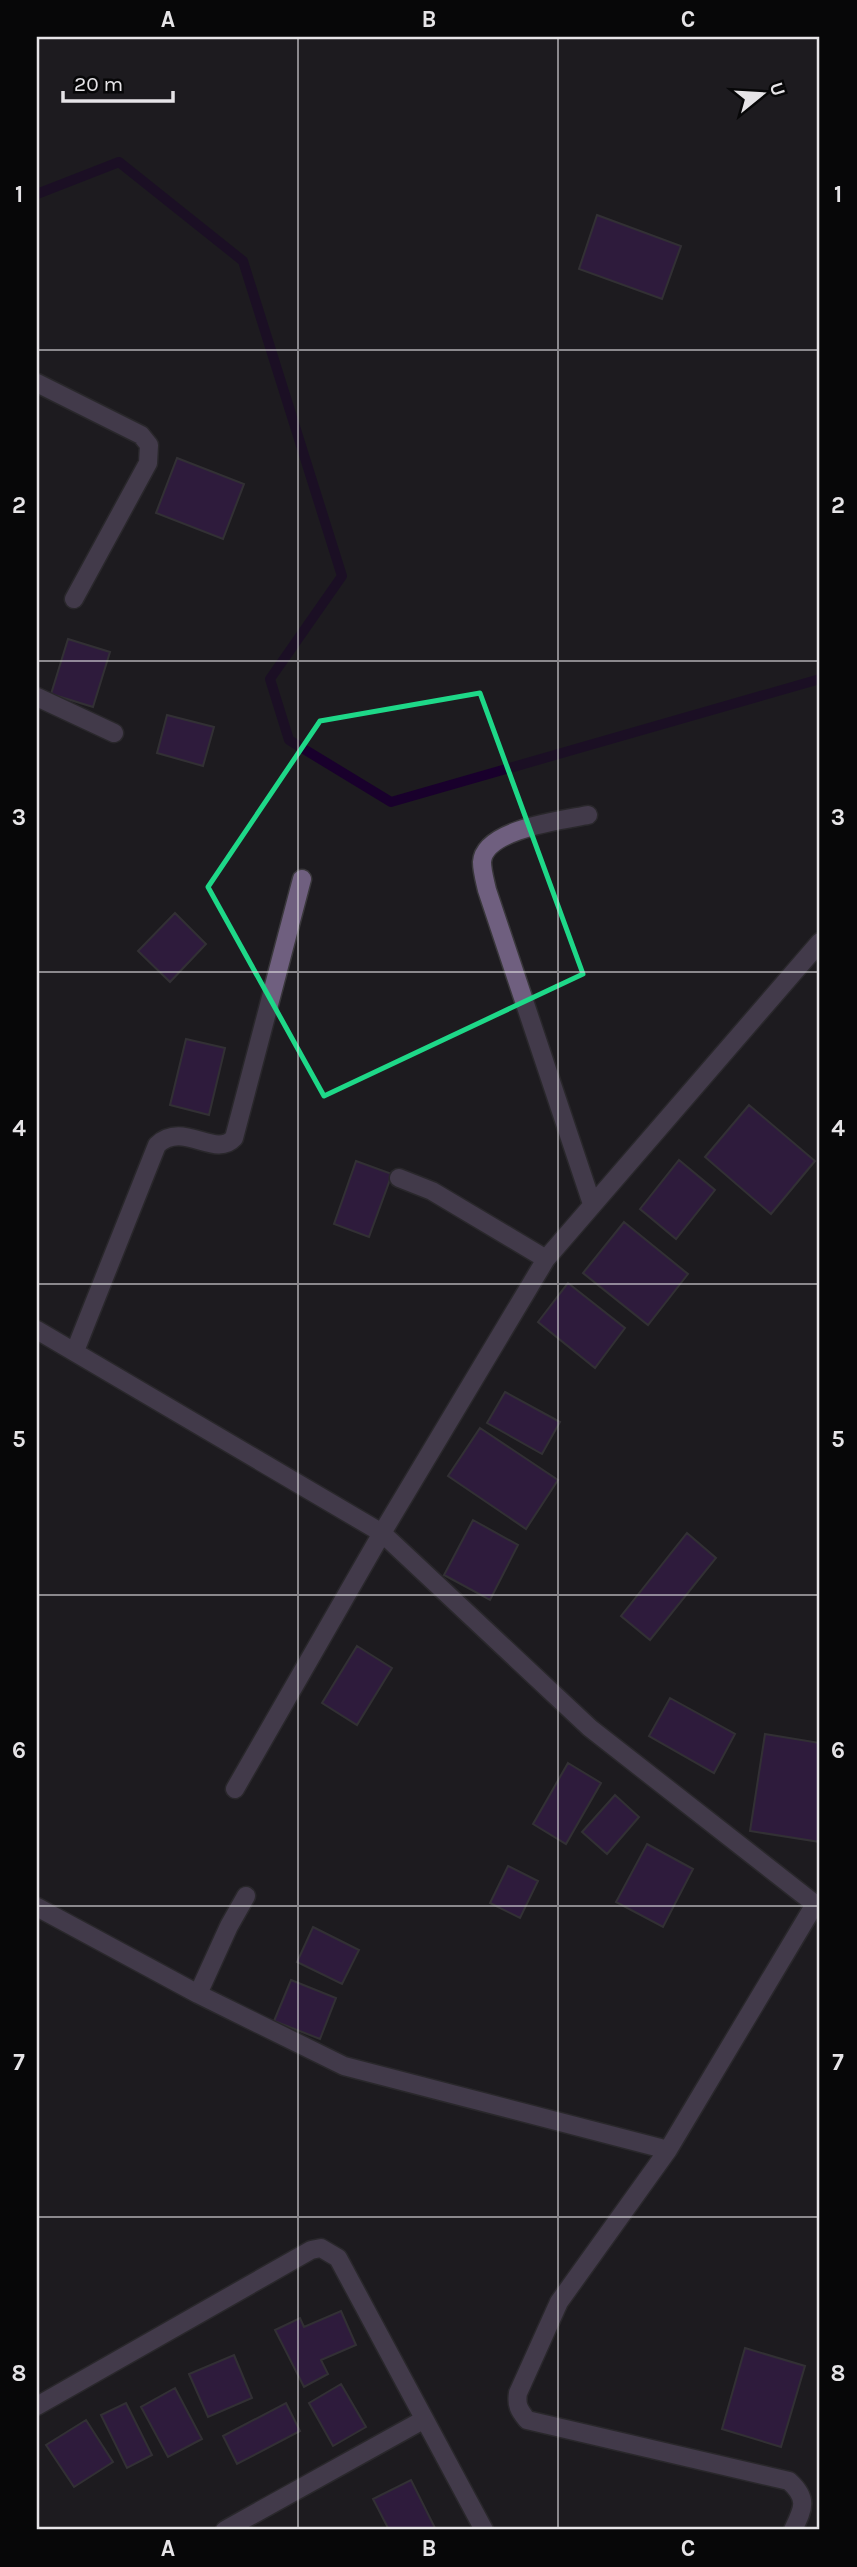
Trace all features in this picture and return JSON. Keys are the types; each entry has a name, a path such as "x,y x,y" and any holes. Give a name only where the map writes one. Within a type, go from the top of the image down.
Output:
{"street":[{"path":"37,383 141,435 149,445 148,463 74,599"},
{"path":"37,697 114,733"},
{"path":"588,816 540,825 503,836 486,851 482,862 487,890 592,1204"},
{"path":"75,1351 157,1145 164,1138 175,1135 218,1145 234,1138 302,879"},
{"path":"235,1789 382,1533 546,1259 820,942"},
{"path":"399,1178 432,1191 546,1259"},
{"path":"37,1330 382,1533 590,1728 817,1906 668,2150 559,2302 518,2393 517,2402 519,2410 527,2420 789,2481 802,2499 803,2508 793,2530"},
{"path":"198,1994 246,1896"},
{"path":"37,1907 198,1994 345,2066 668,2150"},
{"path":"37,2406 311,2250 321,2248 338,2258 484,2530"},
{"path":"225,2530 423,2420"}],"highlighted area":[{"path":"480,693 583,974 324,1096 208,887 320,721"}],"building":[{"path":"597,215 681,246 662,299 579,269"},
{"path":"177,458 244,484 223,539 156,513"},
{"path":"68,639 110,652 93,707 51,694"},
{"path":"167,715 214,727 203,766 157,753"},
{"path":"175,913 206,944 170,982 138,951"},
{"path":"186,1039 225,1048 209,1115 170,1105"},
{"path":"749,1105 815,1161 771,1214 705,1157"},
{"path":"679,1160 715,1190 676,1239 640,1209"},
{"path":"356,1161 392,1174 369,1237 334,1224"},
{"path":"624,1222 688,1274 648,1325 583,1273"},
{"path":"568,1283 625,1328 595,1368 538,1322"},
{"path":"505,1392 560,1422 542,1454 487,1423"},
{"path":"480,1428 558,1480 526,1529 448,1476"},
{"path":"473,1520 518,1545 490,1600 444,1575"},
{"path":"687,1533 716,1558 650,1640 621,1616"},
{"path":"357,1646 392,1668 357,1725 322,1703"},
{"path":"670,1698 735,1734 714,1773 649,1736"},
{"path":"765,1734 820,1743 820,1842 750,1831"},
{"path":"568,1763 601,1783 566,1844 533,1824"},
{"path":"615,1795 639,1817 607,1854 582,1832"},
{"path":"647,1844 693,1869 663,1927 616,1902"},
{"path":"508,1866 538,1881 520,1918 490,1903"},
{"path":"313,1927 359,1950 342,1984 297,1962"},
{"path":"291,1980 336,1998 320,2039 274,2021"},
{"path":"341,2311 356,2345 321,2360 328,2374 304,2387 275,2330 300,2318 304,2327"},
{"path":"745,2348 805,2366 781,2447 722,2429"},
{"path":"234,2355 252,2398 208,2417 189,2374"},
{"path":"341,2384 366,2427 333,2446 309,2403"},
{"path":"175,2388 202,2439 168,2457 141,2407"},
{"path":"126,2403 152,2455 127,2468 101,2415"},
{"path":"286,2403 300,2431 237,2464 223,2436"},
{"path":"86,2420 113,2462 74,2487 46,2445"},
{"path":"411,2480 436,2530 389,2530 373,2499"}],"waterway":[{"path":"37,194 119,162 243,261 342,576 270,679 289,740 391,802 820,679"}]}
